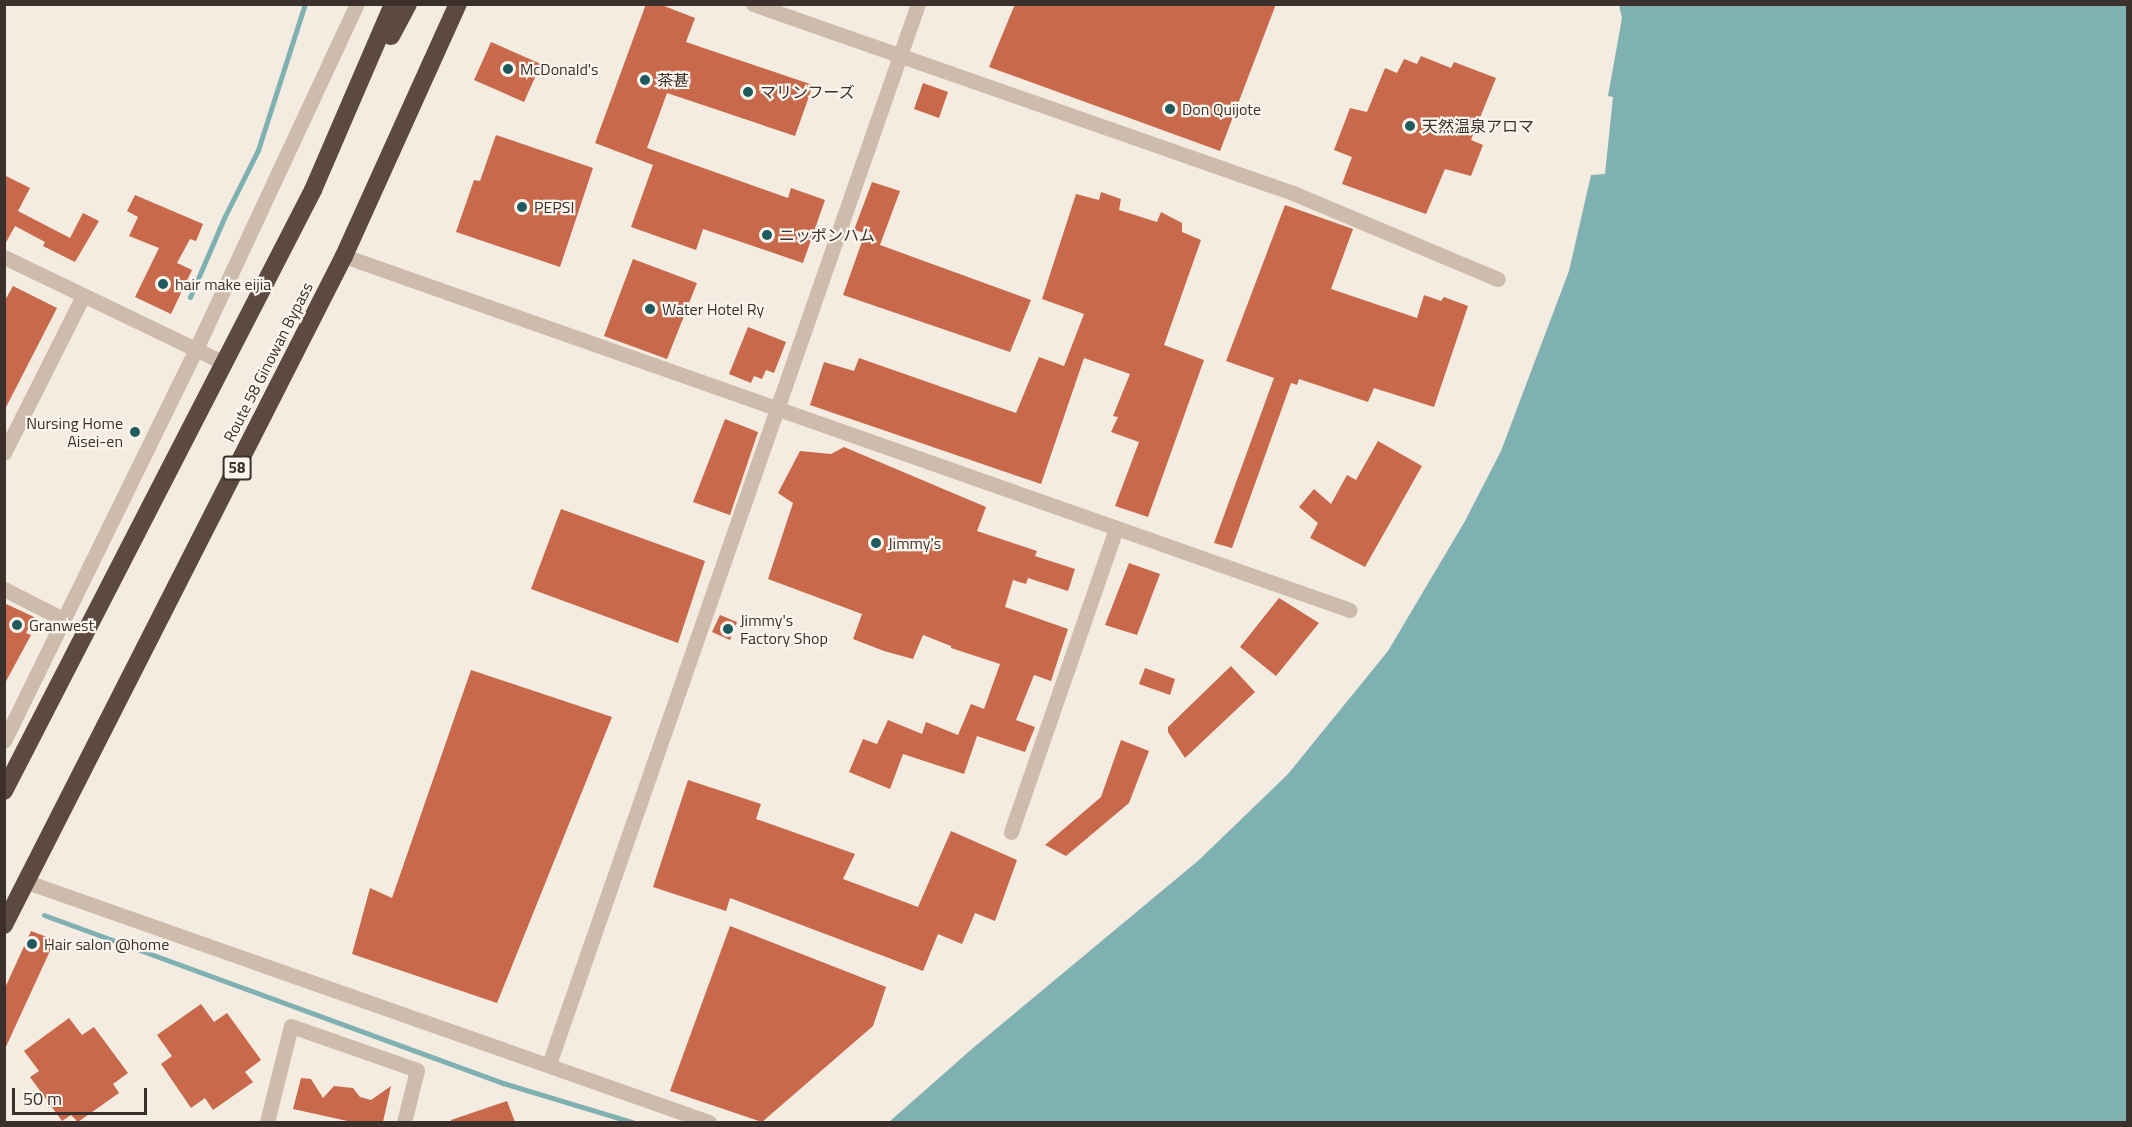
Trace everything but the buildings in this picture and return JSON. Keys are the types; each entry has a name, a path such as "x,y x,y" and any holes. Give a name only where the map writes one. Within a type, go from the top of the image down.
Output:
{"highway":[{"path":"313,190 393,4"},
{"path":"4,791 408,4"},
{"name":"Route 58 Ginowan Bypass","path":"4,926 344,256 458,4"}],"street":[{"path":"4,741 195,351 357,4"},
{"path":"753,4 1293,193 1498,279"},
{"path":"549,1064 918,4"},
{"path":"344,256 1350,610"},
{"path":"4,257 224,363"},
{"path":"4,453 83,297"},
{"path":"1011,832 1116,528"},
{"path":"4,589 63,619"},
{"path":"27,882 709,1122"},
{"path":"267,1122 291,1026 417,1070 404,1122"}],"water":[{"path":"1619,5 2127,5 2127,1122 889,1122 973,1048 1199,860 1288,774 1388,651 1465,521 1501,451 1569,271 1591,175 1605,174 1613,97 1608,96 1622,18"}],"waterway":[{"path":"190,297 224,218 258,150 305,4"},
{"path":"44,915 503,1083 632,1122"}],"place":[{"name":"McDonald's","path":"508,69"},
{"name":"茶甚","path":"645,80"},
{"name":"マリンフーズ","path":"748,92"},
{"name":"Don Quijote","path":"1170,109"},
{"name":"天然温泉アロマ","path":"1410,126"},
{"name":"PEPSI","path":"522,207"},
{"name":"ニッポンハム","path":"767,235"},
{"name":"hair make eijia","path":"163,284"},
{"name":"Water Hotel Ry","path":"650,309"},
{"name":"Nursing Home Aisei-en","path":"135,432"},
{"name":"Jimmy's","path":"876,543"},
{"name":"Granwest","path":"17,625"},
{"name":"Jimmy's Factory Shop","path":"728,629"},
{"name":"Hair salon @home","path":"32,944"}]}
